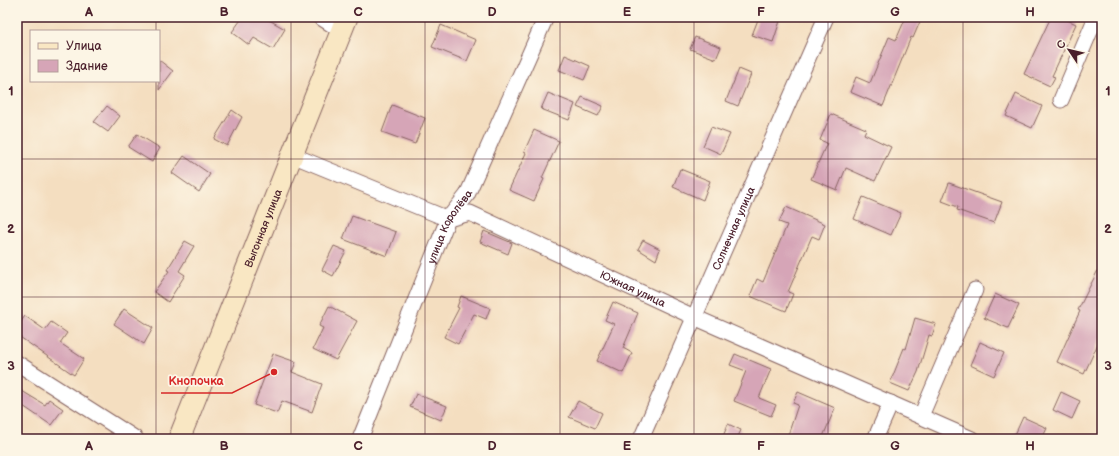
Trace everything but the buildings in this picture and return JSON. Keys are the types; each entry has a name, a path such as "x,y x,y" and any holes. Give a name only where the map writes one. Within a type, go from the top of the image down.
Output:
{"street":[{"path":"320,17 345,24"},
{"name":"улица Королёва","path":"360,439 448,219 467,195 546,17"},
{"name":"Солнечная улица","path":"641,439 826,17"},
{"path":"1061,100 1096,17"},
{"name":"Выгонная улица","path":"178,439 345,24"},
{"path":"292,155 448,219"},
{"name":"Южная улица","path":"448,219 470,214 694,317 972,439"},
{"path":"921,416 975,290"},
{"path":"17,363 136,439"},
{"path":"875,439 891,403"}],"place":[{"name":"Кнопочка","path":"274,372"}]}
